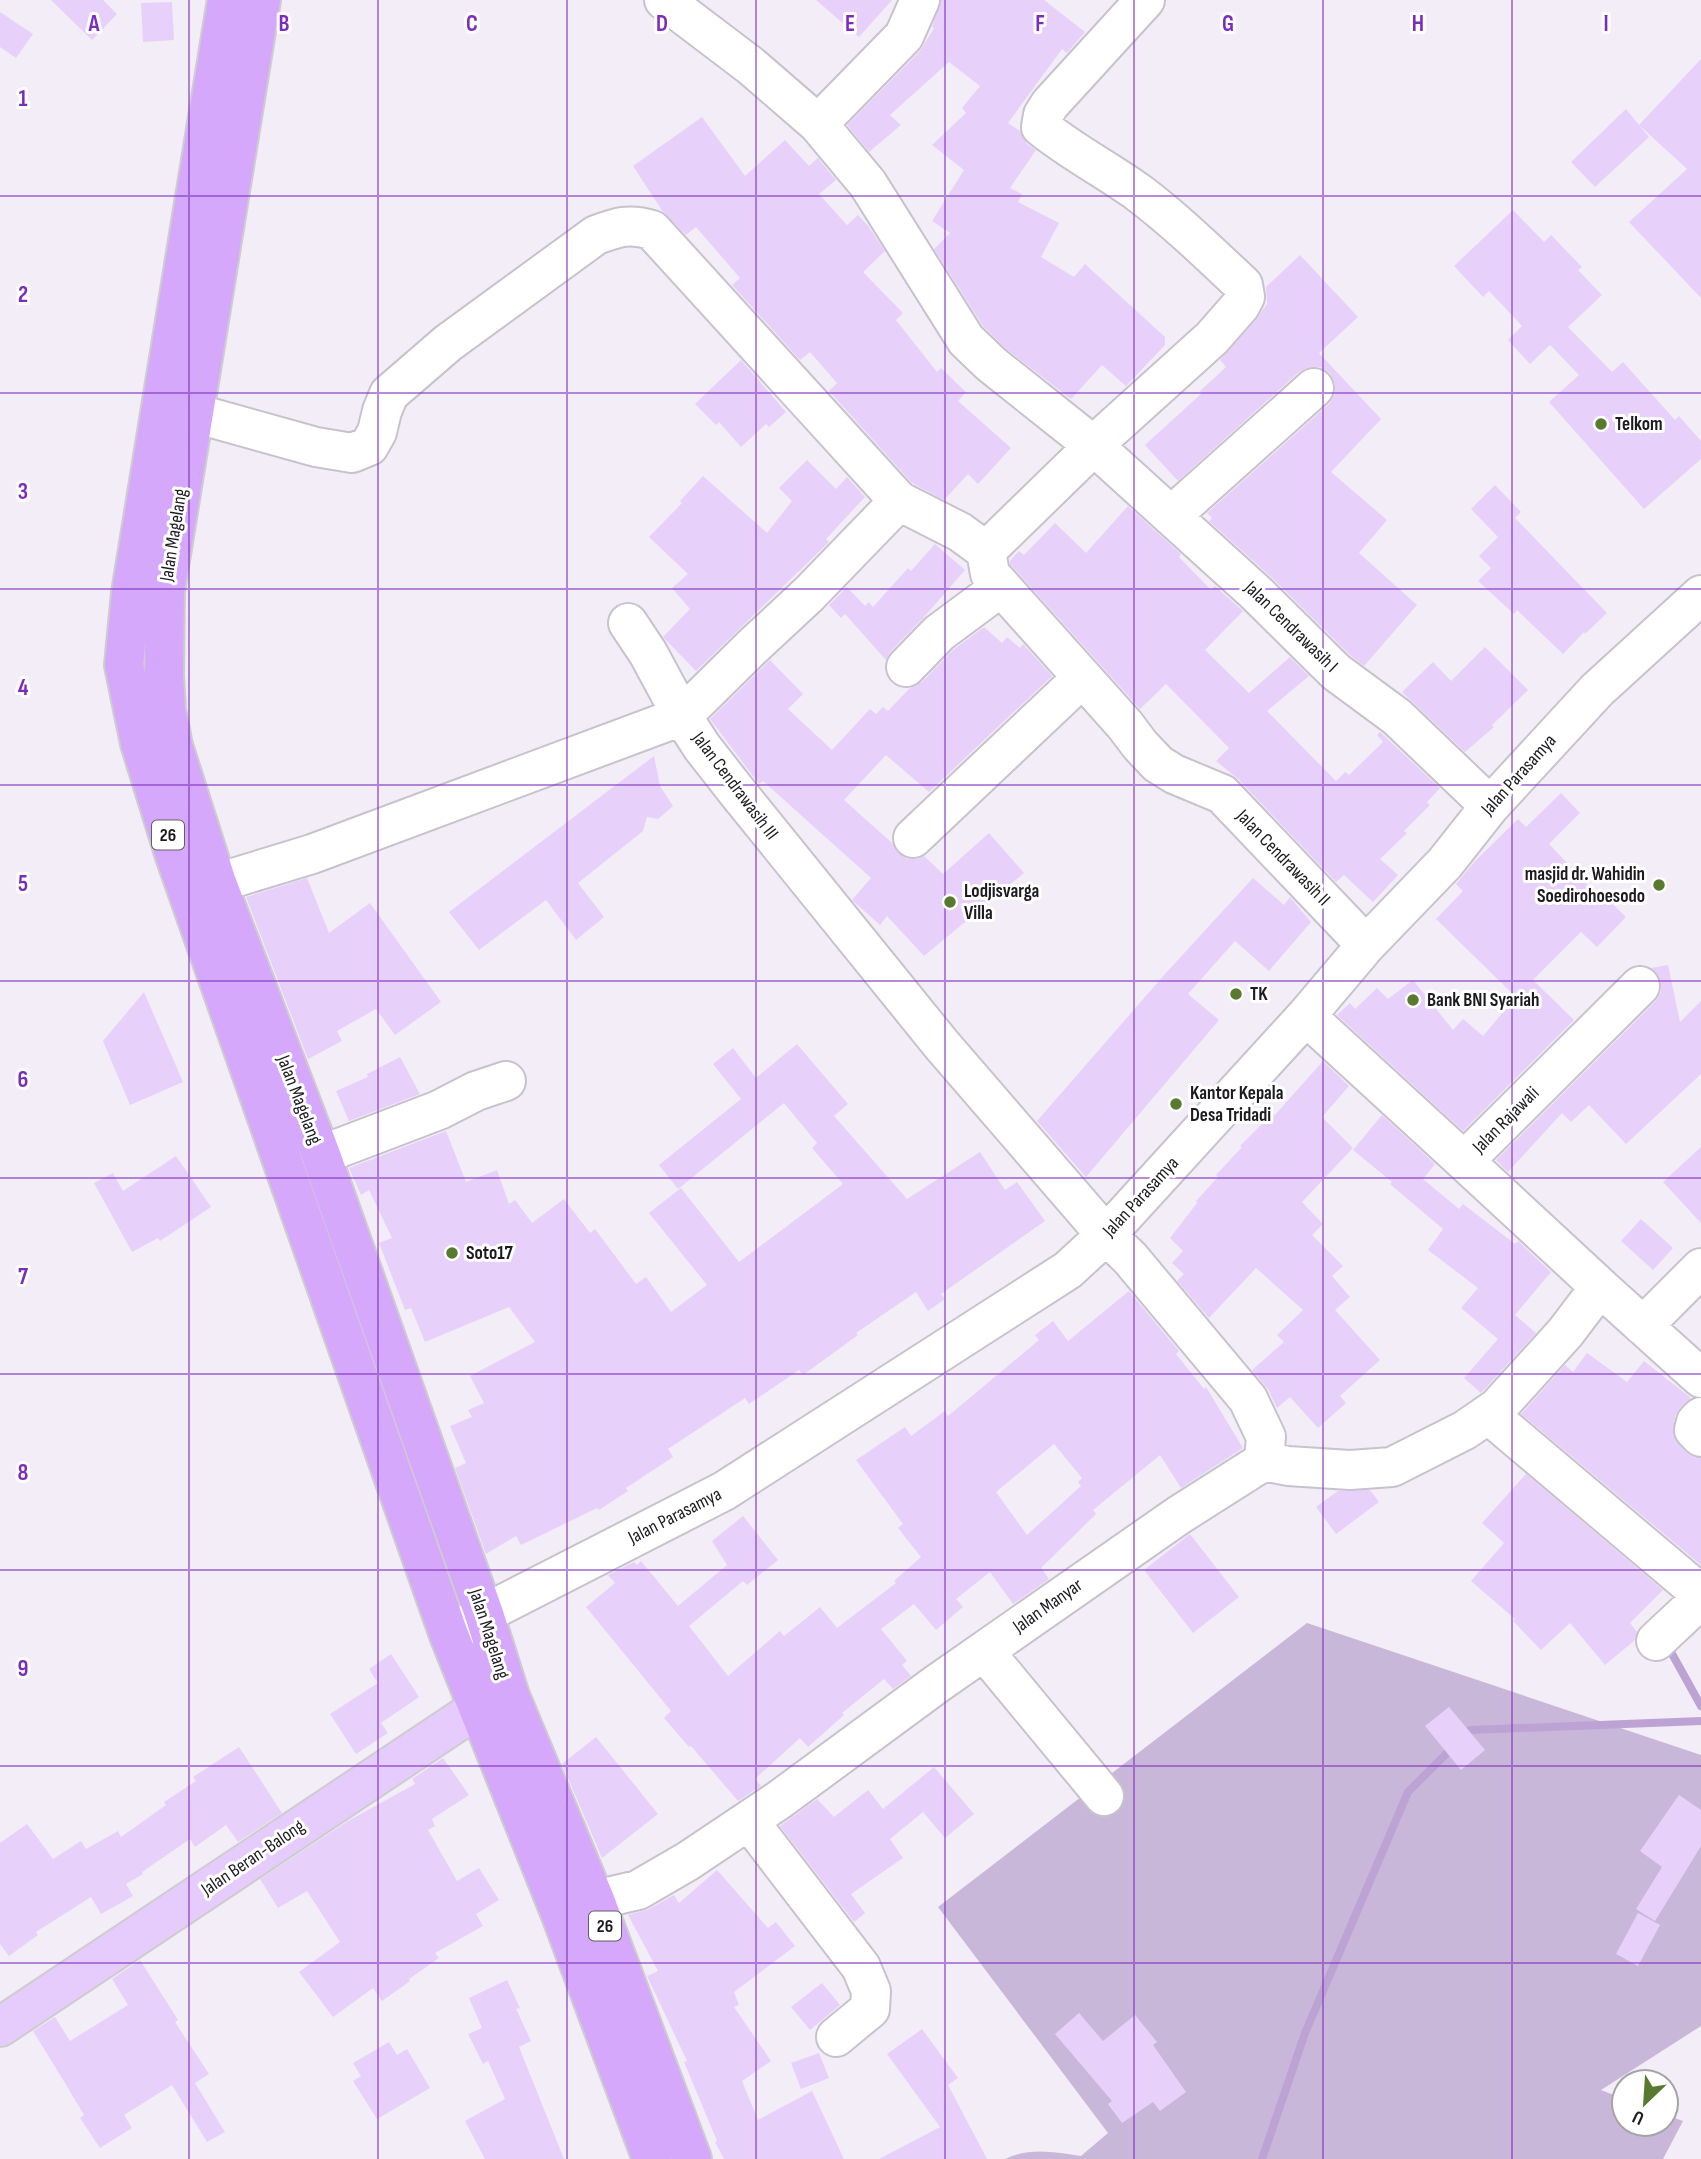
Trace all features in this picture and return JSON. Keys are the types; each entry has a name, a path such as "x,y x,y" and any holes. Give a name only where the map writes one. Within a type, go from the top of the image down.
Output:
{"highway":[{"name":"Jalan Magelang","path":"227,0 131,593 124,665 140,743 175,856 449,1635 494,1702 595,1900 692,2159"},
{"name":"Jalan Magelang","path":"261,0 165,591 166,710 173,746 216,883 321,1155 484,1614 494,1702 561,1915 652,2159"}],"main road":[{"name":"Jalan Beran-Balong","path":"0,2027 494,1702"}],"street":[{"path":"818,124 904,36 920,0"},
{"path":"194,413 316,447 352,453 369,446 377,432 389,394 448,343 596,234 621,226 636,225 652,230 899,501 960,532 986,551 1094,446 1212,338 1245,297 1243,285 1169,216 1041,127 1043,116 1050,104 1145,0"},
{"name":"Jalan Cendrawasih I","path":"675,9 751,66 818,124 868,184 966,340 991,364 1094,446 1255,592 1336,672 1397,716 1490,806"},
{"path":"1171,516 1314,388"},
{"path":"628,623 648,653 682,716 809,594 899,501"},
{"name":"Jalan Cendrawasih II","path":"986,551 990,573 1001,587 1158,764 1174,774 1222,794 1366,945"},
{"path":"906,667 939,633 1001,587"},
{"name":"Jalan Parasamya","path":"449,1635 484,1614 724,1491 1068,1270 1106,1235 1306,1016 1366,945 1445,863 1490,806 1597,690 1701,595"},
{"path":"913,838 1081,679"},
{"name":"Jalan Cendrawasih III","path":"216,883 312,854 682,716 738,793 940,1044 1106,1235"},
{"name":"Jalan Rajawali","path":"1306,1016 1464,1161 1640,986"},
{"path":"321,1155 506,1081"},
{"path":"1464,1161 1701,1378"},
{"path":"1106,1235 1130,1258 1248,1399 1266,1437 1264,1461 1287,1466 1350,1469 1392,1467 1465,1430 1497,1408 1565,1333 1600,1287"},
{"path":"1643,1326 1701,1268"},
{"path":"1488,1414 1701,1596 1656,1641"},
{"path":"1701,1417 1694,1430 1701,1437"},
{"name":"Jalan Manyar","path":"595,1900 638,1890 749,1821 984,1651 1179,1515 1264,1461"},
{"path":"984,1651 1104,1796"},
{"path":"749,1821 861,1967 871,1991 870,2009 836,2037"}],"shaded area":[{"path":"1307,1623 1701,1755 1701,2026 1635,2068 1610,2068 1610,2084 1601,2090 1610,2094 1610,2138 1674,2138 1663,2159 1005,2159 1033,2152 1081,2156 1108,2133 938,1907"}],"building":[{"path":"51,0 103,0 117,14 92,40"},
{"path":"816,0 892,0 859,37"},
{"path":"941,0 1044,0 1085,32 1067,53 1062,49 1008,123 1020,131 1027,144 1036,150 1010,188 1022,194 1018,202 1059,223 1041,257 1074,277 1085,264 1165,337 1165,345 1126,386 1102,365 1071,399 1005,348 983,326 934,249 950,233 932,221 964,170 932,145 966,113 962,108 980,86 949,62 890,115 901,125 869,152 847,125 920,51 934,28 932,27"},
{"path":"172,2 174,40 143,42 141,3"},
{"path":"0,12 33,34 16,58 0,47"},
{"path":"1701,59 1701,298 1629,222 1687,169 1639,125"},
{"path":"1626,109 1649,137 1595,187 1571,162"},
{"path":"702,117 745,176 785,140 809,166 818,158 836,180 819,194 847,225 858,215 885,251 863,272 903,313 896,320 937,372 941,368 966,392 958,401 1011,448 978,484 968,474 944,500 912,483 829,391 837,383 810,352 800,360 732,285 740,278 696,227 686,235 663,212 633,166"},
{"path":"1513,210 1544,242 1551,235 1582,267 1578,270 1602,295 1568,327 1612,372 1623,362 1675,420 1679,416 1701,441 1701,459 1644,509 1549,402 1579,375 1550,345 1530,364 1508,340 1522,326 1489,291 1483,297 1454,266"},
{"path":"1300,255 1358,317 1319,353 1381,419 1331,472 1387,520 1359,553 1417,605 1364,666 1209,521 1212,518 1207,513 1329,404 1335,394 1335,384 1330,373 1320,367 1310,367 1299,372 1178,481 1145,445 1226,367 1220,360 1267,304 1266,287"},
{"path":"741,360 786,412 769,427 766,424 741,447 719,422 716,425 695,404"},
{"path":"807,460 836,489 847,477 865,497 826,539 829,542 696,671 663,637 690,609 672,588 688,574 649,537 682,503 680,501 703,476 767,533 792,501 779,488"},
{"path":"1495,485 1521,512 1515,518 1607,613 1563,654 1517,610 1514,614 1478,581 1491,568 1479,556 1498,537 1471,509"},
{"path":"1128,506 1181,554 1179,557 1211,590 1215,586 1243,611 1205,650 1249,693 1290,657 1309,676 1267,711 1336,781 1345,772 1349,775 1383,742 1377,735 1380,732 1440,788 1427,802 1430,805 1404,831 1407,833 1380,859 1398,875 1373,902 1344,875 1336,882 1238,779 1216,761 1229,748 1166,684 1140,709 1010,564 1019,551 1024,555 1055,523 1086,553"},
{"path":"935,544 965,570 890,652 886,660 845,614 841,618 829,605 847,587 865,606 869,602 873,607 908,568 911,571"},
{"path":"984,627 1002,643 1007,637 1020,648 1023,644 1052,676 929,792 886,755 844,800 892,843 898,853 907,859 924,856 943,874 989,833 1024,873 924,956 887,916 880,925 852,900 871,878 763,781 759,784 710,719 770,660 803,694 788,709 832,750 870,709 876,714 883,707 888,711 910,688 922,682 953,650"},
{"path":"1485,647 1528,690 1492,725 1494,727 1465,752 1402,692 1433,662 1451,681"},
{"path":"654,756 660,786 673,806 658,819 647,817 643,831 578,883 604,917 576,940 546,900 479,950 449,912"},
{"path":"1561,793 1580,813 1549,844 1601,899 1604,896 1626,917 1597,947 1581,932 1533,980 1574,1020 1463,1131 1337,1015 1350,1003 1355,1009 1377,988 1388,999 1413,980 1453,1030 1463,1019 1483,1036 1516,997 1436,919 1463,891 1456,884 1475,861 1518,819 1526,827"},
{"path":"307,878 329,933 370,903 441,1002 395,1035 376,1009 337,1031 342,1041 308,1059 246,897"},
{"path":"1253,878 1284,905 1290,897 1311,922 1269,971 1235,941 1188,994 1219,1020 1086,1177 1037,1121"},
{"path":"1668,965 1680,1022 1701,1001 1701,1074 1626,1144 1589,1105 1571,1122 1562,1113 1508,1172 1496,1160 1655,1002 1661,992 1661,981 1651,968"},
{"path":"144,992 183,1082 130,1105 103,1041"},
{"path":"797,1044 848,1104 834,1116 907,1199 980,1152 1005,1190 1017,1182 1045,1221 941,1294 945,1299 928,1311 916,1292 856,1333 858,1335 803,1375 799,1370 749,1404 745,1398 668,1449 673,1457 626,1488 628,1491 599,1510 597,1508 521,1545 516,1536 486,1554 455,1468 466,1463 450,1426 472,1417 468,1410 484,1403 470,1376 535,1342 509,1307 425,1342 411,1308 405,1310 379,1243 392,1238 369,1190 361,1195 349,1168 446,1131 466,1182 497,1170 509,1204 515,1200 532,1223 564,1199 590,1233 595,1229 636,1284 646,1277 671,1312 707,1285 649,1213 681,1188 739,1262 843,1184 812,1148 817,1143 784,1103 678,1189 659,1165 741,1099 713,1064 733,1048 756,1078"},
{"path":"400,1057 420,1094 349,1121 336,1091 368,1077 367,1074"},
{"path":"1323,1061 1349,1086 1322,1117 1353,1148 1302,1202 1323,1224 1312,1235 1343,1266 1332,1276 1350,1297 1335,1310 1380,1360 1340,1396 1346,1403 1318,1428 1290,1397 1277,1408 1268,1389 1252,1370 1284,1342 1277,1335 1303,1310 1256,1268 1209,1318 1177,1281 1184,1274 1172,1263 1183,1251 1170,1238 1196,1201 1218,1177 1216,1175 1242,1147 1240,1146 1272,1114 1274,1116"},
{"path":"1382,1115 1435,1164 1423,1179 1459,1209 1463,1204 1515,1244 1518,1241 1551,1272 1515,1315 1536,1333 1481,1393 1464,1378 1498,1339 1461,1308 1478,1288 1428,1250 1443,1229 1353,1150"},
{"path":"1701,1147 1701,1223 1663,1182"},
{"path":"176,1156 211,1207 160,1241 158,1238 132,1252 94,1183 113,1173 123,1191"},
{"path":"1641,1219 1673,1248 1653,1270 1621,1241"},
{"path":"1129,1291 1179,1351 1176,1354 1204,1389 1206,1387 1243,1448 1181,1488 1160,1455 1093,1510 1096,1514 1041,1568 1049,1579 1013,1604 990,1572 956,1599 963,1607 936,1630 914,1604 881,1629 907,1661 902,1665 911,1676 893,1689 884,1679 842,1713 844,1715 808,1747 800,1738 755,1779 761,1786 738,1801 664,1718 671,1711 586,1607 615,1583 608,1575 634,1562 637,1565 641,1561 678,1606 727,1565 712,1541 743,1516 778,1560 747,1585 743,1581 689,1626 728,1676 780,1631 784,1636 820,1607 837,1628 896,1583 894,1581 921,1557 898,1528 903,1524 856,1460 905,1427 911,1436 945,1411 948,1416 1039,1340 1035,1335 1053,1321 1068,1341","holes":["1054,1444 1082,1478 1078,1482 1081,1486 1027,1535 996,1492"]},
{"path":"1587,1353 1627,1382 1644,1361 1691,1398 1675,1416 1673,1435 1686,1452 1695,1458 1701,1458 1701,1565 1521,1414 1565,1365 1573,1372"},
{"path":"1526,1474 1663,1590 1630,1623 1637,1632 1635,1640 1605,1665 1570,1623 1541,1650 1513,1621 1515,1619 1471,1581 1504,1543 1482,1523"},
{"path":"1370,1490 1379,1502 1336,1534 1316,1507 1338,1491"},
{"path":"1190,1534 1239,1597 1193,1633 1144,1570"},
{"path":"391,1654 419,1697 381,1723 388,1733 356,1754 330,1714 378,1683 369,1669"},
{"path":"1449,1707 1485,1750 1461,1770 1425,1726"},
{"path":"596,1737 658,1814 602,1858 562,1764"},
{"path":"239,1747 282,1813 238,1842 226,1825 195,1847 190,1839 126,1884 133,1896 101,1914 91,1897 36,1932 38,1935 9,1956 0,1944 0,1843 27,1824 53,1859 81,1841 86,1849 118,1831 121,1837 166,1805 164,1802 196,1781 193,1777"},
{"path":"443,1758 469,1795 432,1819 435,1826 428,1830 457,1881 479,1868 499,1900 476,1914 483,1926 435,1953 439,1958 382,2001 373,1988 333,2017 299,1972 340,1942 307,1891 278,1908 260,1879 348,1821 415,1784 412,1779"},
{"path":"934,1767 974,1814 945,1838 923,1812 890,1839 903,1858 851,1894 865,1913 854,1922 780,1826 817,1799 834,1817 868,1790 883,1809"},
{"path":"1679,1795 1701,1810 1701,1846 1655,1921 1636,1909 1662,1867 1640,1851"},
{"path":"717,1870 768,1928 776,1922 795,1946 734,1992 739,2005 734,2007 771,2061 742,2081 758,2120 812,2091 844,2159 724,2159 715,2142 717,2141 684,2062 687,2061 647,1976 658,1971 628,1915 649,1909 674,1895 679,1903"},
{"path":"1638,1913 1660,1925 1638,1966 1616,1954"},
{"path":"140,1960 178,2020 175,2022 209,2074 195,2083 225,2132 207,2142 172,2085 124,2115 132,2128 100,2148 80,2118 84,2115 33,2031 55,2017 70,2041 128,2005 112,1979"},
{"path":"507,1980 520,2008 516,2009 531,2041 519,2047 564,2159 485,2159 465,2121 505,2099 488,2061 483,2064 468,2034 482,2028 469,1998"},
{"path":"822,1983 840,2005 810,2030 791,2007"},
{"path":"1079,2013 1103,2041 1135,2015 1157,2042 1153,2045 1186,2092 1160,2111 1153,2102 1122,2123 1108,2104 1112,2101 1055,2034"},
{"path":"922,2029 958,2078 948,2085 987,2159 879,2159 940,2127 887,2054"},
{"path":"389,2042 397,2055 407,2049 430,2088 377,2119 353,2081 361,2076 353,2063"},
{"path":"819,2053 829,2078 801,2089 791,2063"}],"waterway":[{"path":"1675,1645 1671,1652 1701,1706"},
{"path":"1462,1738 1470,1730 1701,1721"},
{"path":"1262,2159 1305,2033 1408,1792 1453,1747"}],"place":[{"name":"Telkom","path":"1601,424"},
{"name":"masjid dr. Wahidin Soedirohoesodo","path":"1659,885"},
{"name":"Lodjisvarga Villa","path":"950,902"},
{"name":"TK","path":"1236,994"},
{"name":"Bank BNI Syariah","path":"1413,1000"},
{"name":"Kantor Kepala Desa Tridadi","path":"1176,1104"},
{"name":"Soto17","path":"452,1253"}]}
